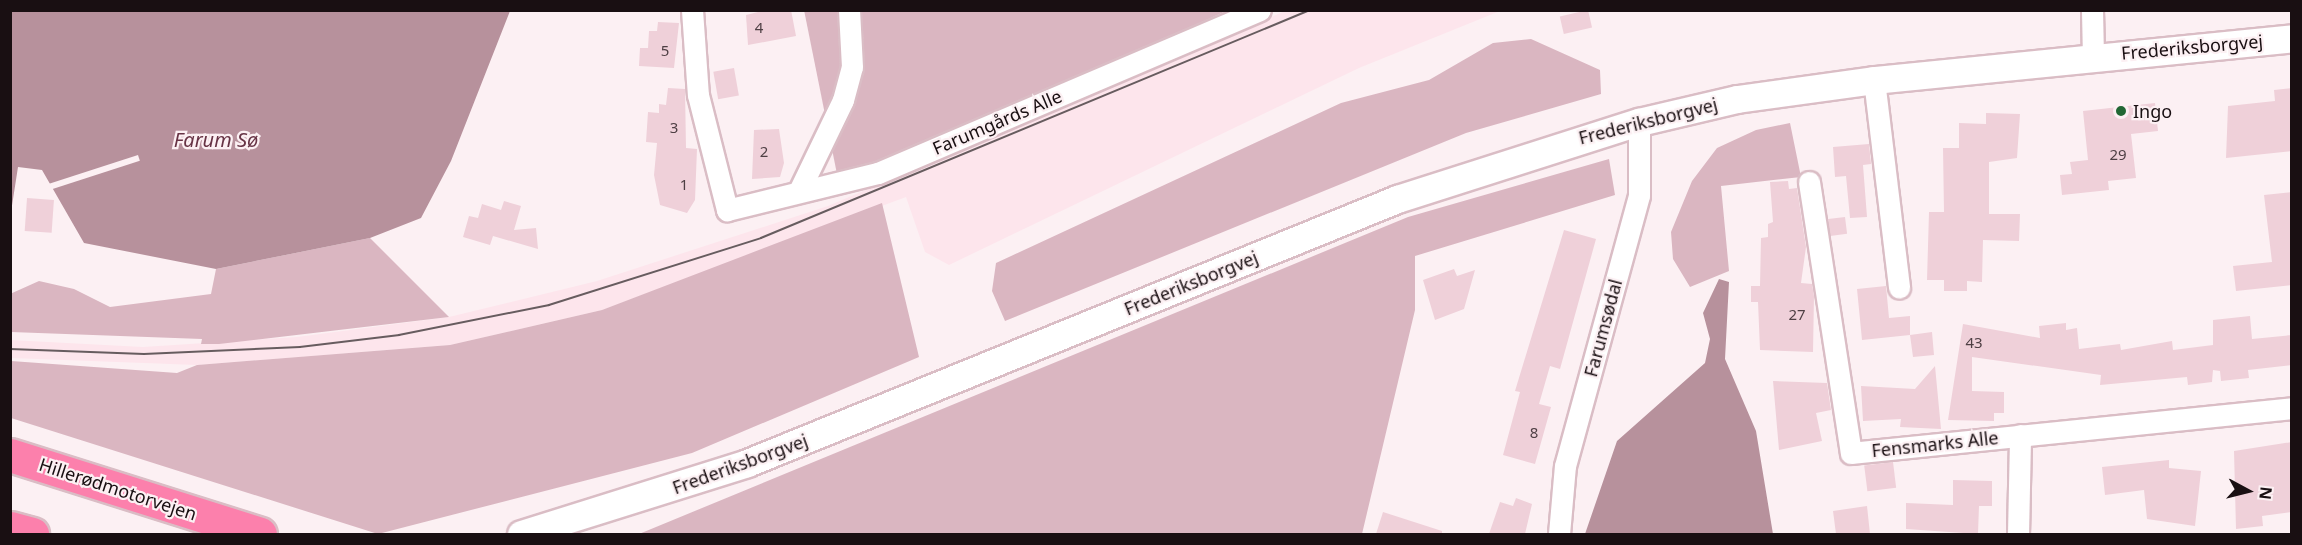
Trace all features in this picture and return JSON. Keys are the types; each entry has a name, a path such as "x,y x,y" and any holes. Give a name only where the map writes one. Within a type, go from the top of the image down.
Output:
{"highway":[{"name":"Hillerødmotorvejen","path":"10,455 260,534"},
{"path":"10,528 32,534"}],"street":[{"name":"Farumgårds Alle","path":"692,10 698,95 727,210 878,173 1260,10"},
{"path":"799,191 834,125 849,78 849,10"},
{"path":"2092,10 2093,57"},
{"name":"Frederiksborgvej","path":"521,534 747,463 1396,199 1639,122 1737,99 1874,80 2292,38"},
{"path":"1874,80 1899,287"},
{"name":"Farumsødal","path":"1559,534 1565,466 1639,195 1639,122"},
{"name":"Fensmarks Alle","path":"1809,182 1851,453 2292,408"},
{"path":"2018,534 2020,435"}],"shaded area":[{"path":"804,10 1226,11 840,189"},
{"path":"1285,11 1500,11 1359,68 949,265 925,252 906,197 602,310 450,345 197,365 11,358 10,340 143,347 297,337 449,317 597,281 828,206"},
{"path":"1531,39 1600,70 1601,94 1466,133 1005,321 992,291 996,263 1341,103 1429,80 1493,43"},
{"path":"1790,123 1801,177 1721,186 1729,271 1690,287 1673,259 1671,232 1692,181 1717,148 1756,130"},
{"path":"1609,159 1615,195 1415,256 1415,310 1362,534 639,534 1408,217"},
{"path":"882,203 919,357 692,453 378,534 11,418 11,361 177,373 197,365 450,345 602,310"},
{"path":"370,238 449,317 219,344 201,344 202,339 11,332 10,294 39,281 74,289 110,307 211,294 216,269"}],"water":[{"name":"Farum Sø","path":"11,11 510,11 451,161 421,218 370,238 216,269 84,243 42,170 18,167 11,212"},
{"path":"1719,279 1729,282 1725,359 1756,431 1773,534 1585,534 1617,441 1705,363 1710,339 1703,313"}],"pier":[{"path":"138,155 140,161 50,190 48,184"}],"building":[{"path":"766,10 791,10 796,36 748,45 746,15"},
{"path":"1588,10 1592,28 1564,34 1560,17"},
{"path":"658,22 679,23 674,68 639,66 640,48 648,48 649,31 657,31"},
{"path":"734,68 739,96 718,99 713,72"},
{"path":"668,88 685,89 686,148 697,149 695,200 687,213 660,205 654,175 657,143 646,142 648,112 659,113 659,104 666,105"},
{"path":"2292,88 2292,151 2226,158 2228,106 2275,101 2274,90"},
{"path":"2155,103 2158,131 2131,134 2136,178 2108,181 2109,190 2062,195 2060,175 2072,174 2070,162 2088,160 2083,111"},
{"path":"1986,113 2020,114 2017,158 1989,162 1989,214 2020,214 2019,241 1983,240 1982,282 1967,281 1967,291 1944,291 1944,280 1927,280 1929,212 1944,212 1943,148 1959,148 1959,123 1986,124"},
{"path":"779,129 784,163 780,177 752,179 754,130"},
{"path":"1869,144 1871,164 1863,165 1867,217 1850,218 1846,176 1835,177 1833,147"},
{"path":"1788,181 1789,189 1797,188 1806,247 1801,283 1812,284 1814,296 1813,352 1760,350 1758,302 1751,302 1751,286 1760,286 1761,238 1768,237 1768,224 1773,222 1770,182"},
{"path":"2292,192 2292,285 2236,291 2233,266 2272,262 2264,195"},
{"path":"27,198 54,200 52,233 25,231"},
{"path":"504,201 521,206 514,230 536,228 538,249 493,236 490,245 463,237 469,216 478,218 482,204 501,210"},
{"path":"1845,217 1847,234 1830,236 1828,219"},
{"path":"1564,230 1596,239 1560,369 1550,366 1539,404 1551,407 1535,464 1503,455 1520,392 1515,391"},
{"path":"1454,269 1457,276 1475,270 1464,309 1435,320 1423,280"},
{"path":"1886,286 1889,318 1910,316 1910,335 1862,340 1857,289"},
{"path":"2250,316 2252,339 2292,335 2292,365 2248,370 2249,378 2221,381 2220,371 2213,370 2212,382 2188,385 2187,377 2100,385 2101,375 1972,357 1972,391 2004,392 2004,413 1994,413 1994,421 1948,420 1963,324 2040,338 2039,326 2066,323 2066,330 2077,328 2079,349 2120,344 2121,350 2172,341 2173,350 2213,345 2213,320"},
{"path":"1932,332 1934,355 1913,357 1910,335"},
{"path":"1935,366 1941,429 1900,427 1901,419 1863,421 1861,386 1915,389"},
{"path":"1773,381 1827,383 1831,410 1816,413 1822,441 1779,450"},
{"path":"2292,442 2292,512 2262,516 2263,526 2236,529 2234,451"},
{"path":"2169,460 2169,468 2201,471 2195,526 2147,519 2144,490 2105,495 2102,467"},
{"path":"1893,462 1896,488 1867,491 1864,466"},
{"path":"1953,480 1992,481 1992,506 1979,506 1978,534 1906,529 1906,503 1953,505"},
{"path":"1516,498 1532,504 1525,534 1489,534 1500,502 1513,506"},
{"path":"1867,506 1870,534 1836,534 1833,511"},
{"path":"1383,512 1442,531 1442,534 1376,534"}],"tram line":[{"path":"10,349 144,354 300,347 399,335 549,305 761,238 1310,10"}],"place":[{"name":"Ingo","path":"2121,111"}]}
